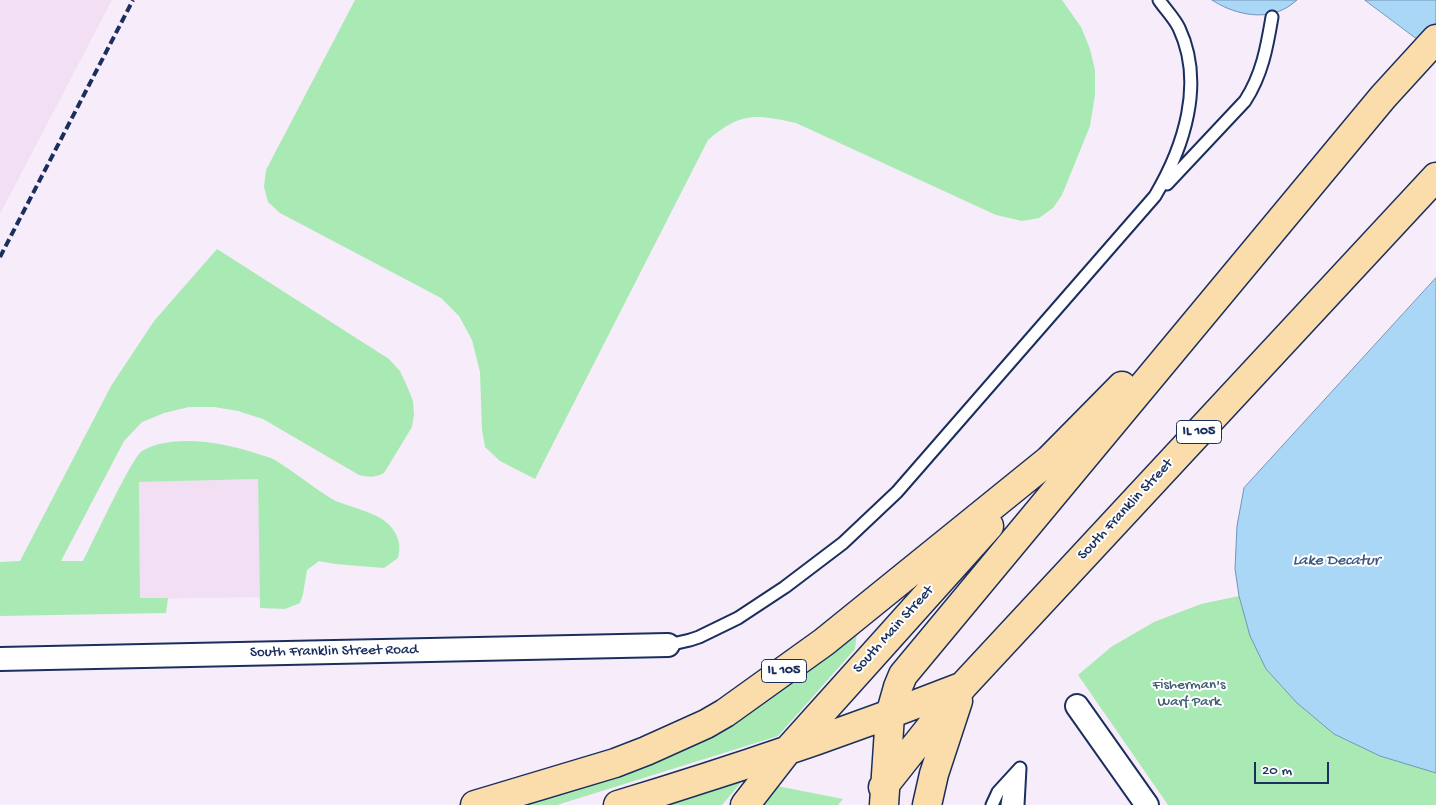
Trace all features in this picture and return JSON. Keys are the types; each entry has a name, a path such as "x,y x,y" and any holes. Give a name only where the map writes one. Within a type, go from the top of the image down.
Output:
{"main road":[{"name":"IL 105","path":"475,805 614,763 692,731 725,713 824,642 1049,460 1243,264 1383,97 1436,39"},
{"name":"South Franklin Street","path":"885,794 962,686 1436,177"},
{"path":"868,805 885,794 890,714 903,675 1243,264"},
{"name":"South Main Street","path":"745,805 787,751 1049,460"},
{"name":"IL 105","path":"618,805 787,751 962,686"},
{"path":"928,805 934,774 962,686"}],"street":[{"name":"South Franklin Street Road","path":"0,659 668,645"},
{"path":"1077,706 1146,805"}],"lane":[{"path":"1155,196 1169,171 1178,148 1188,110 1191,85 1189,61 1178,26 1159,0"},
{"path":"668,645 699,637 738,618 785,588 843,543 897,492 1155,196 1244,101 1262,67 1272,17"},
{"path":"992,805 998,792 1020,768 1018,805"},
{"path":"1008,805 1011,778"},
{"path":"997,805 998,792"}],"shaded area":[{"path":"0,0 112,0 0,214"},
{"path":"258,479 260,597 140,599 139,482"}],"green space":[{"path":"355,0 1062,0 1081,27 1090,49 1095,70 1095,95 1090,126 1062,195 1053,208 1039,218 1022,221 996,215 796,123 759,117 740,120 730,124 708,140 535,479 500,461 485,447 482,430 480,372 472,340 459,316 441,298 280,213 268,202 264,187 266,170"},
{"path":"217,249 389,359 400,371 413,401 414,415 412,427 384,473 368,477 359,475 263,419 238,411 214,407 189,407 164,413 142,422 124,441 61,561 83,561 121,484 142,451 169,442 184,441 230,446 275,460 332,499 372,514 389,525 399,543 398,558 384,568 319,561 307,570 300,603 285,609 260,608 258,479 139,482 140,598 168,598 166,613 0,616 0,562 20,561 111,386 154,321"},
{"name":"Fisherman's Warf Park","path":"1239,596 1250,636 1266,669 1297,703 1334,734 1380,756 1436,773 1436,805 1168,805 1078,675 1111,647 1154,622 1201,604"},
{"path":"857,631 855,649 778,736 557,805 501,805 602,774"},
{"path":"744,779 722,805 660,805"},
{"path":"777,786 843,799 838,805 761,805"}],"water":[{"path":"1212,0 1297,0 1275,13 1257,15 1228,9"},
{"path":"1365,0 1436,0 1436,53"},
{"name":"Lake Decatur","path":"1436,278 1436,773 1380,756 1334,734 1297,703 1266,669 1250,636 1239,596 1235,569 1237,526 1244,488"}],"railway":[{"path":"0,257 133,0"}]}
